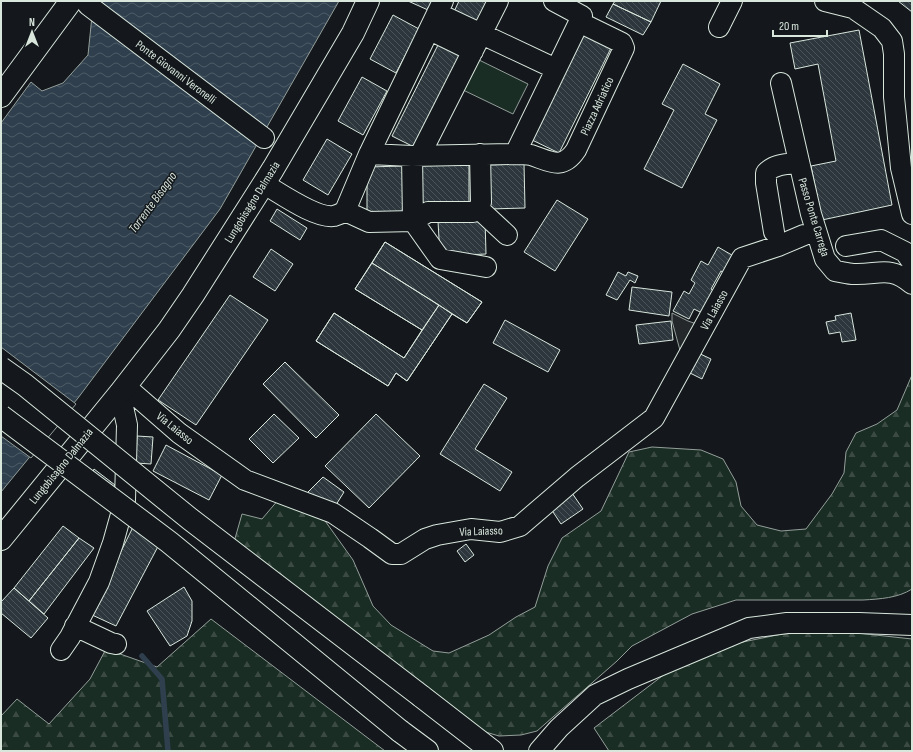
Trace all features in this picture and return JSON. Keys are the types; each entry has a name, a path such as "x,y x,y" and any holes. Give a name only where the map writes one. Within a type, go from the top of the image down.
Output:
{"main road":[{"name":"Lungobisagno Dalmazia","path":"1,539 169,330 264,184 353,33 368,1"},
{"path":"1,96 79,3"},
{"path":"1,368 25,385 190,519 492,751"},
{"path":"1,416 169,542 400,731 427,751"}],"street":[{"path":"486,267 440,260 414,221 416,155 477,43 498,1"},
{"name":"Piazza Adriatico","path":"369,154 529,154 556,163 569,159 576,150 624,48 624,45 580,12 554,1"},
{"path":"719,27 732,1"},
{"path":"825,1 856,5 882,28 892,41 894,54 894,98 901,168 912,214"},
{"name":"Ponte Giovanni Veronelli","path":"79,3 264,138"},
{"path":"515,154 556,69 580,12"},
{"path":"264,184 317,214 334,216 345,211 369,154 437,15 477,43 556,69"},
{"name":"Passo Ponte Carrega","path":"781,83 811,214 825,259 835,272 854,274 894,272 906,278 912,284"},
{"path":"480,154 480,209 507,235"},
{"path":"774,232 766,183 766,173 769,169 776,166 799,163"},
{"path":"345,211 368,222 414,221 428,212 473,212 480,209"},
{"name":"Via Laiasso","path":"123,389 178,433 245,480 333,513 392,554 401,554 425,539 437,535 471,529 500,532 520,526 577,477 654,418 742,258 778,246 804,235"},
{"path":"846,246 881,240 905,252 912,262"},
{"path":"61,650 99,582 125,500 127,425 123,389"},
{"path":"539,751 559,728 595,695 635,676 749,628 788,623 912,625"},
{"path":"75,626 116,644"}],"green space":[{"path":"477,59 528,84 513,114 461,89"},
{"path":"912,375 912,589 895,596 869,600 736,600 692,614 632,646 537,731 521,735 499,736 479,730 232,549 242,514 262,519 279,499 323,518 353,560 373,606 391,625 433,651 449,653 489,635 516,617 535,607 548,566 562,538 601,511 629,452 652,447 701,450 723,459 736,482 741,506 757,525 781,531 806,529 832,494 844,473 846,452 856,433 877,424 897,410"},
{"path":"211,619 385,751 1,751 1,716 17,699 49,724 90,679 106,649 157,667"},
{"path":"839,631 912,639 912,751 609,751 594,728 674,667 733,644 782,634"}],"shaded area":[{"path":"672,313 705,327 681,354 672,321"}],"water":[{"name":"Torrente Bisagno","path":"101,1 339,1 220,209 78,398 1,492 1,123 31,82 42,91 63,83 88,55 92,16"}],"pier":[{"path":"1,347 76,404 31,458 1,436"}],"building":[{"path":"408,1 432,1 428,10"},
{"path":"459,1 492,1 477,31 451,18"},
{"path":"615,1 661,1 651,22 613,4"},
{"path":"898,1 912,1 912,12"},
{"path":"613,4 651,22 643,35 606,17"},
{"path":"393,15 419,29 396,73 370,59"},
{"path":"859,30 892,205 822,220 811,166 836,161 818,64 795,69 790,43"},
{"path":"583,31 612,46 559,153 530,139"},
{"path":"439,43 465,56 418,149 392,136"},
{"path":"683,64 720,84 705,114 717,120 682,188 644,169 674,110 662,104"},
{"path":"362,77 387,91 363,135 338,121"},
{"path":"327,139 352,154 328,195 303,180"},
{"path":"524,164 525,208 489,209 488,165"},
{"path":"422,165 469,165 469,202 422,203"},
{"path":"403,166 403,213 367,213 367,167"},
{"path":"557,200 588,219 555,271 524,252"},
{"path":"277,209 307,228 300,240 270,221"},
{"path":"485,219 486,254 440,256 438,221"},
{"path":"385,242 482,302 467,323 452,314 407,381 396,373 388,386 316,341 334,313 404,358 422,330 355,289"},
{"path":"385,242 482,302 467,323 372,263"},
{"path":"718,247 737,258 728,275 721,271 711,289 714,291 702,313 694,309 689,319 673,311 684,291 689,294 695,283 691,280 701,261 708,265"},
{"path":"271,249 293,264 275,291 253,277"},
{"path":"372,263 439,305 422,330 355,289"},
{"path":"618,272 626,276 628,272 638,276 635,283 630,280 617,300 606,295"},
{"path":"632,287 672,292 669,316 629,310"},
{"path":"230,295 268,320 196,425 158,400"},
{"path":"439,305 452,314 407,381 396,373 388,386 316,341 334,313 404,358"},
{"path":"851,313 856,340 842,342 840,332 829,334 826,322 836,320 835,316"},
{"path":"505,320 560,350 548,372 493,343"},
{"path":"671,321 673,340 639,344 636,325"},
{"path":"694,351 711,359 702,379 684,370"},
{"path":"285,362 339,415 316,438 263,384"},
{"path":"484,384 507,398 475,449 512,472 500,491 440,454"},
{"path":"274,414 299,438 273,463 249,439"},
{"path":"376,414 420,456 369,508 325,466"},
{"path":"137,436 153,437 151,464 136,463"},
{"path":"166,445 222,475 209,500 153,471"},
{"path":"94,469 115,485 113,493 91,476"},
{"path":"323,477 344,492 334,508 305,495"},
{"path":"572,493 583,509 561,524 551,509"},
{"path":"136,521 163,537 116,626 90,614"},
{"path":"63,526 79,538 29,601 14,588"},
{"path":"79,538 94,548 44,614 29,601"},
{"path":"466,544 474,555 465,562 457,551"},
{"path":"184,587 192,601 192,621 187,636 170,646 147,611"},
{"path":"14,588 48,618 31,638 1,613 1,602"}],"waterway":[{"path":"142,656 162,679 168,751"}]}
